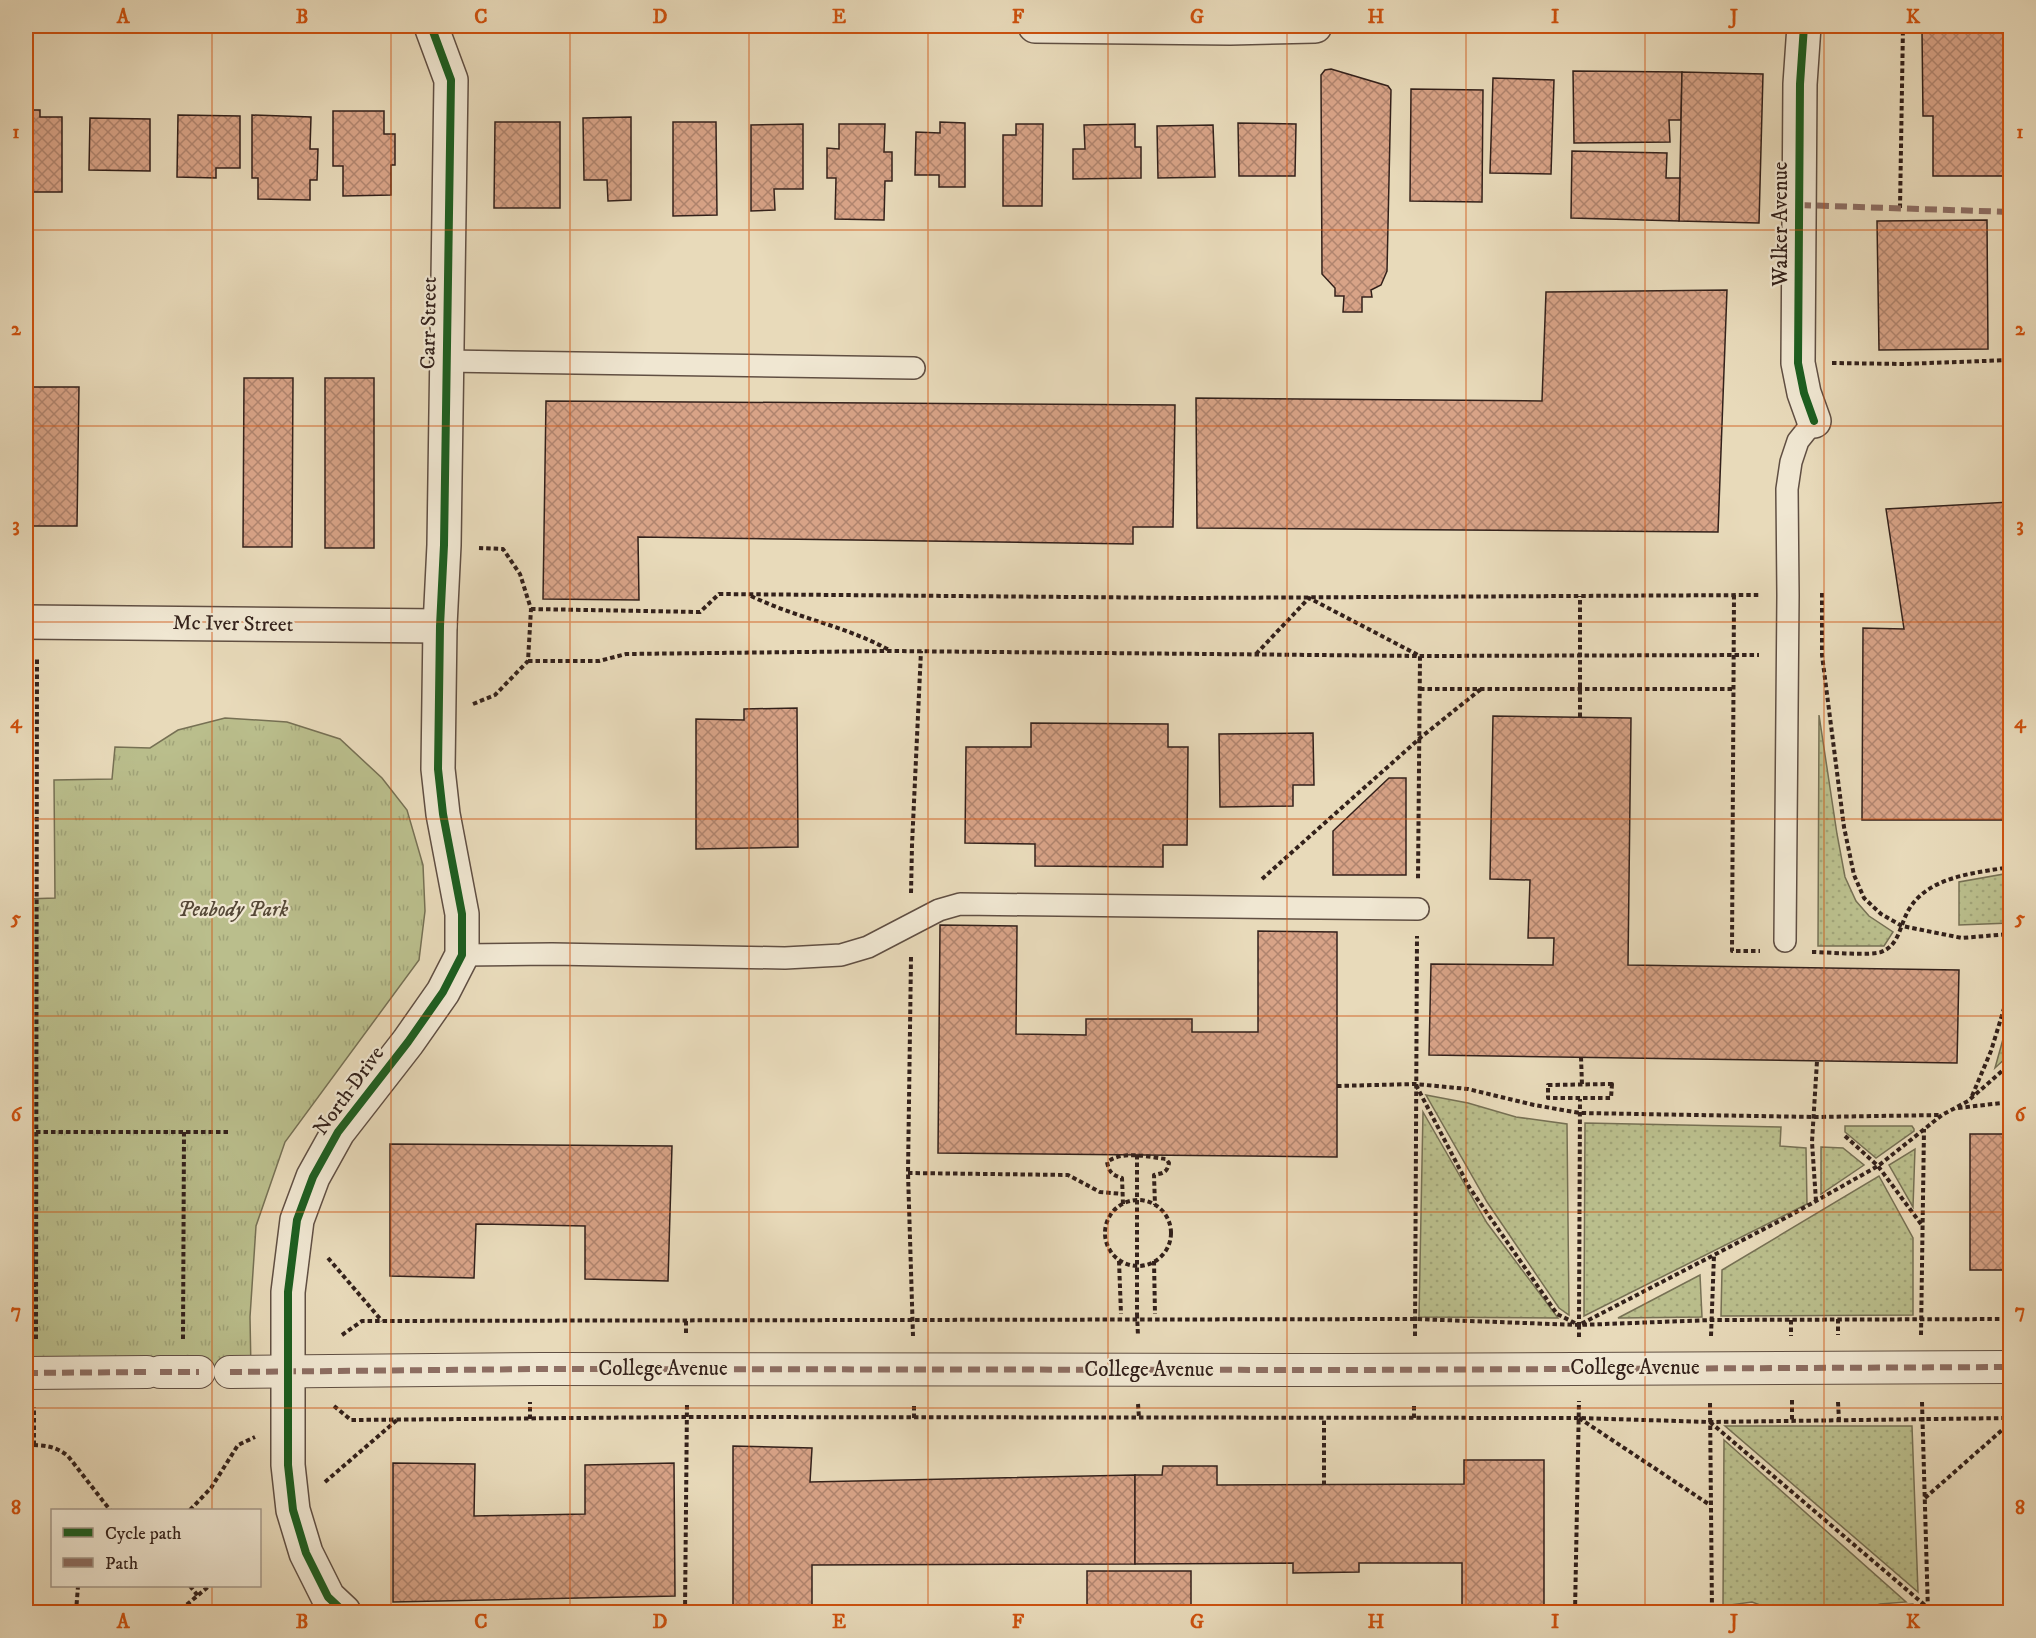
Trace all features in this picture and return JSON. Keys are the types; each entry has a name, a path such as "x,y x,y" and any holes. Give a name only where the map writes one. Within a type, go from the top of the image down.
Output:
{"street":[{"name":"Carr Street","path":"431,26 451,80 444,545 440,626"},
{"path":"1035,26 1230,28 1314,26"},
{"name":"Walker Avenue","path":"1804,26 1800,84 1798,363 1804,393 1814,420"},
{"name":"Mc Iver Street","path":"26,622 440,626"},
{"name":"North Drive","path":"344,1612 328,1598 306,1553 293,1510 288,1465 288,1292 297,1220 314,1177 338,1132 408,1042 443,992 462,955 462,914 443,814 438,769 440,626"},
{"name":"College Avenue","path":"30,1373 687,1369 1415,1370 2010,1367"}],"lane":[{"path":"446,361 914,368"},
{"path":"1785,941 1787,489 1791,462 1798,441 1814,420"},
{"path":"462,955 552,954 785,958 842,955 868,946 939,910 960,904 1418,909"}],"path":[{"path":"1900,208 1903,26"},
{"path":"1798,363 1904,364 2010,360 2008,324 2010,316"},
{"path":"439,709 474,704 495,695 528,661 531,609 520,574 503,549 444,545"},
{"path":"1822,593 1822,655 1844,827 1854,875 1864,898 1881,914 1902,926 1962,938 2010,934"},
{"path":"531,609 700,612 719,594 1308,598 1788,595"},
{"path":"749,594 775,608 866,637 890,651"},
{"path":"1580,596 1580,717"},
{"path":"1256,654 1308,598"},
{"path":"1308,598 1420,656"},
{"path":"528,661 599,662 627,654 890,651 1420,656 1788,655"},
{"path":"914,1418 915,1370 908,1173 912,845 921,651"},
{"path":"30,1373 36,1286 37,656"},
{"path":"1414,1418 1420,656"},
{"path":"1420,689 1733,689"},
{"path":"1227,907 1254,886 1420,738 1481,689"},
{"path":"1972,1097 1991,1051 2010,989"},
{"path":"1581,1057 1582,1085"},
{"path":"1816,1201 1812,1142 1817,1061"},
{"path":"1579,1325 1878,1166 1942,1115 1972,1097 2010,1064"},
{"path":"1415,1084 1476,1197 1557,1314 1579,1325"},
{"path":"1337,1086 1415,1084 1468,1089 1534,1105 1580,1113 1814,1118 1942,1115"},
{"path":"1612,1084 1611,1098 1580,1099 1548,1098 1548,1085 1612,1084"},
{"path":"1575,1612 1580,1368 1580,1099"},
{"path":"1954,1109 2010,1102"},
{"path":"1924,1129 1921,1367 1928,1610"},
{"path":"36,1132 230,1132"},
{"path":"184,1132 184,1372"},
{"path":"1845,1136 1878,1166 1922,1225"},
{"path":"1137,1155 1137,1314"},
{"path":"1123,1204 1122,1178 1113,1176 1107,1162 1112,1158 1137,1155 1166,1159 1169,1163 1168,1169 1155,1175 1155,1205"},
{"path":"908,1173 1068,1175 1100,1192 1123,1194"},
{"path":"1134,1200 1145,1201 1155,1205 1168,1221 1171,1232 1169,1242 1165,1251 1154,1261 1138,1266 1128,1265 1111,1252 1106,1242 1105,1231 1114,1210 1123,1204 1134,1200"},
{"path":"297,1220 382,1321"},
{"path":"1712,1612 1710,1369 1714,1255"},
{"path":"1119,1260 1120,1314"},
{"path":"1154,1261 1155,1314"},
{"path":"26,1285 36,1286"},
{"path":"338,1338 362,1321 1415,1319 1579,1325 1712,1320 2010,1319"},
{"path":"685,1612 686,1321"},
{"path":"329,1402 351,1420 687,1417 1579,1418 1710,1422 2010,1420"},
{"path":"34,1404 34,1445"},
{"path":"1579,1418 1711,1506"},
{"path":"1324,1419 1324,1485"},
{"path":"321,1486 398,1420"},
{"path":"1925,1499 2010,1420"},
{"path":"1710,1422 1928,1610"},
{"path":"191,1509 211,1488 238,1445 258,1436"},
{"path":"26,1445 52,1446 68,1456 109,1509"},
{"path":"76,1612 78,1587"},
{"path":"191,1587 198,1596"},
{"path":"83,1612 184,1610 208,1587"}],"green space":[{"path":"1819,715 1845,877 1856,901 1869,916 1893,932 1884,946 1818,946"},
{"name":"Peabody Park","path":"225,718 287,722 340,739 382,778 407,810 423,865 425,911 419,960 285,1142 256,1226 250,1317 251,1372 32,1373 33,1461 26,1462 26,899 55,898 54,780 112,779 115,747 150,748 178,730"},
{"path":"2010,873 2010,923 1959,925 1959,882"},
{"path":"2010,1014 2010,1054 1995,1068"},
{"path":"1426,1095 1468,1103 1516,1117 1567,1124 1569,1315 1559,1308 1487,1202"},
{"path":"1423,1112 1487,1223 1558,1318 1419,1317"},
{"path":"1585,1123 1781,1127 1780,1146 1806,1148 1807,1204 1584,1316"},
{"path":"1845,1126 1912,1126 1914,1131 1876,1158 1845,1132"},
{"path":"1821,1147 1843,1148 1864,1165 1821,1194"},
{"path":"1915,1149 1913,1207 1889,1165"},
{"path":"1879,1176 1913,1238 1913,1315 1721,1316 1722,1270"},
{"path":"1700,1275 1702,1317 1618,1318"},
{"path":"1725,1426 1912,1426 1918,1592"},
{"path":"1724,1440 1906,1602 1880,1604 1861,1610 1779,1612 1752,1602 1723,1606"},
{"path":"1913,1604 1917,1612 1868,1612 1886,1606"},
{"path":"1751,1605 1772,1612 1722,1612 1731,1606"}],"building":[{"path":"1922,32 2010,32 2010,176 1933,176 1933,116 1923,116"},
{"path":"1331,69 1388,86 1391,90 1387,271 1381,285 1371,290 1372,297 1362,297 1362,312 1343,312 1344,296 1335,296 1335,288 1322,274 1321,75 1325,70"},
{"path":"1573,71 1682,72 1681,120 1669,120 1670,142 1574,143"},
{"path":"1682,72 1763,74 1759,223 1679,221"},
{"path":"1493,78 1554,80 1551,174 1490,173"},
{"path":"1411,89 1483,90 1482,202 1410,201"},
{"path":"26,110 40,110 40,117 62,117 62,192 26,192"},
{"path":"333,111 384,111 384,134 395,134 395,165 391,165 391,195 343,196 343,166 333,166"},
{"path":"178,115 240,116 240,168 216,168 216,178 177,177"},
{"path":"252,115 311,117 310,149 318,149 317,180 310,180 310,200 258,199 258,178 252,178"},
{"path":"631,117 631,200 608,201 607,180 584,180 583,118"},
{"path":"90,118 150,119 150,171 89,170"},
{"path":"495,122 560,122 560,208 494,208"},
{"path":"673,122 716,122 717,215 673,216"},
{"path":"940,122 965,123 965,187 939,187 939,175 915,175 916,132 940,133"},
{"path":"1238,123 1296,124 1295,176 1239,176"},
{"path":"803,124 803,189 774,189 775,210 751,211 751,125"},
{"path":"839,124 885,124 884,152 892,152 892,181 885,181 884,220 835,219 836,178 827,178 827,148 839,149"},
{"path":"1016,124 1043,124 1042,206 1003,206 1003,135 1016,135"},
{"path":"1135,124 1135,147 1141,147 1141,178 1073,179 1073,149 1085,149 1084,125"},
{"path":"1213,125 1215,177 1158,178 1157,126"},
{"path":"1572,151 1667,153 1666,178 1680,178 1679,221 1571,218"},
{"path":"1987,220 1988,349 1879,350 1877,221"},
{"path":"1727,290 1718,532 1197,528 1196,398 1542,401 1546,292"},
{"path":"244,378 293,378 292,547 243,547"},
{"path":"325,378 374,378 374,548 325,548"},
{"path":"26,387 79,387 77,526 26,526"},
{"path":"546,401 1175,405 1173,527 1133,527 1133,544 638,537 639,600 543,599"},
{"path":"2010,502 2010,820 1862,820 1863,628 1904,629 1886,509"},
{"path":"797,708 798,847 696,849 696,719 744,720 744,709"},
{"path":"1493,716 1631,718 1628,965 1959,970 1957,1063 1429,1055 1431,964 1553,965 1554,938 1528,938 1530,880 1490,879"},
{"path":"1031,723 1168,724 1168,747 1188,747 1187,845 1163,845 1163,867 1035,866 1035,844 965,843 966,747 1031,747"},
{"path":"1313,733 1314,785 1293,785 1293,806 1220,807 1219,734"},
{"path":"1389,778 1406,778 1406,875 1333,875 1333,831"},
{"path":"940,925 1017,926 1016,1034 1086,1035 1086,1019 1192,1019 1192,1032 1258,1032 1258,931 1337,932 1337,1157 938,1153"},
{"path":"26,1120 32,1120 34,1278 26,1278"},
{"path":"1970,1134 2010,1134 2010,1270 1970,1270"},
{"path":"390,1144 672,1146 668,1281 585,1279 585,1226 476,1224 474,1278 390,1276"},
{"path":"733,1446 812,1448 810,1482 1135,1475 1135,1564 812,1565 812,1612 733,1612"},
{"path":"1464,1460 1544,1460 1544,1612 1462,1612 1462,1563 1359,1563 1359,1572 1293,1573 1293,1563 1135,1564 1135,1475 1162,1475 1163,1466 1217,1466 1217,1485 1464,1484"},
{"path":"33,1461 31,1612 26,1612 26,1462"},
{"path":"393,1463 475,1464 474,1516 585,1514 585,1465 674,1463 675,1596 393,1602"},
{"path":"1087,1571 1191,1571 1191,1612 1087,1612"}],"marked path":[{"path":"1799,205 2010,212"},
{"path":"230,1372 543,1369 1349,1370 2010,1367"},
{"path":"26,1373 147,1372"},
{"path":"160,1372 199,1372"}],"cycle path":[{"path":"344,1612 328,1597 306,1553 293,1510 288,1465 288,1292 297,1220 313,1177 338,1132 408,1042 443,992 462,955 462,914 443,814 438,769 451,80 431,26"},
{"path":"1035,26 1230,28 1315,26"},
{"path":"1804,26 1800,84 1798,363 1804,393 1814,421"}]}
